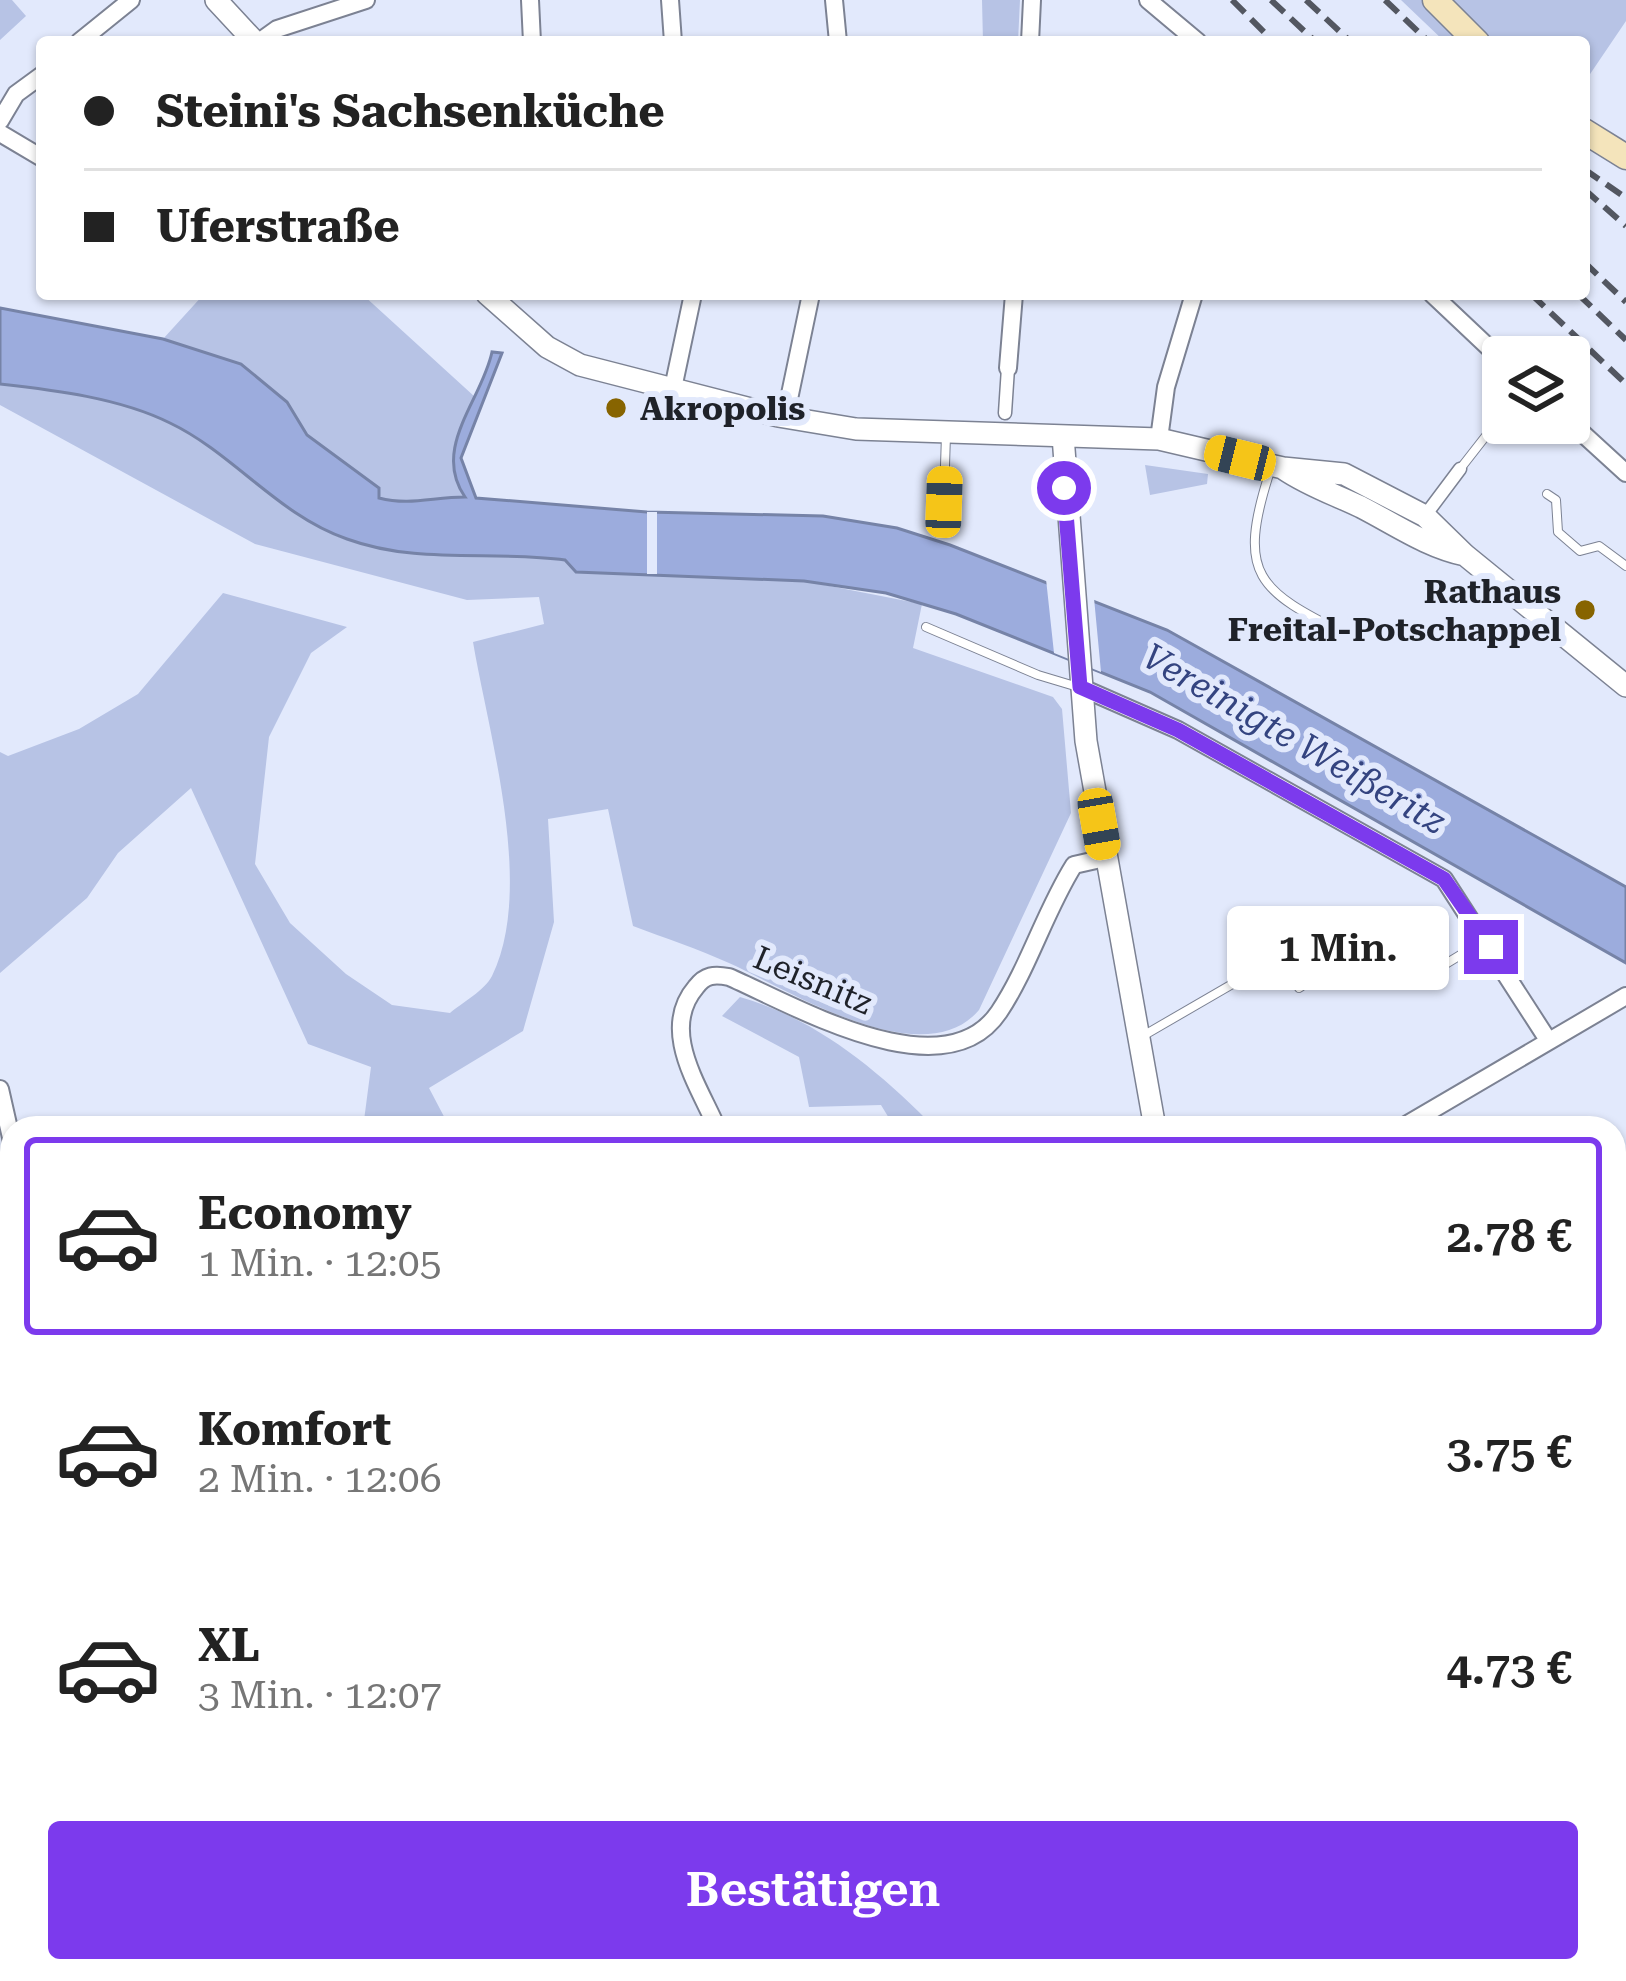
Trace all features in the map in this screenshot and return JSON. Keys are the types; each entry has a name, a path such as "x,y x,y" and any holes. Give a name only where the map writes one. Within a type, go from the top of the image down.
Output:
{"main road":[{"path":"1435,0 1471,36"},
{"path":"1590,134 1626,157"}],"street":[{"path":"86,36 131,0"},
{"path":"216,0 251,36"},
{"path":"267,36 366,0"},
{"path":"530,0 532,36"},
{"path":"670,0 673,36"},
{"path":"834,0 837,36"},
{"path":"1030,36 1032,0"},
{"path":"1148,0 1191,36"},
{"path":"0,121 16,94 36,79"},
{"path":"0,133 36,154"},
{"path":"494,300 560,355 672,393 785,418 946,434 1159,439 1278,467 1324,470 1368,483 1426,516 1465,555 1626,686"},
{"path":"672,393 692,300"},
{"path":"785,418 810,300"},
{"path":"1006,412 1014,300"},
{"path":"1159,439 1166,387 1192,300"},
{"path":"1438,300 1482,341"},
{"path":"1063,436 1080,687 1105,858 1153,1116"},
{"path":"1590,440 1626,473"},
{"path":"1430,509 1460,469"},
{"path":"1080,687 1178,730 1444,879 1548,1040"},
{"name":"Leisnitz","path":"712,1116 679,1028 689,994 700,980 715,974 729,977 859,1035 897,1044 941,1045 970,1039 1000,1011 1074,865 1105,858"},
{"path":"1421,1116 1618,1001"}],"lane":[{"path":"943,527 946,434"},
{"path":"1460,469 1482,442"},
{"path":"1278,467 1257,554 1263,583 1273,596 1347,635"},
{"path":"1547,494 1556,500 1558,532 1580,551 1599,546 1626,566"},
{"path":"926,627 1038,675 1080,687"},
{"path":"1139,1038 1291,950 1273,919"},
{"path":"1299,988 1352,956 1378,959 1400,975 1421,979 1486,940"}],"shaded area":[{"path":"0,0 12,0 26,16 0,40"},
{"path":"982,0 1020,0 1018,36 983,36"},
{"path":"1401,0 1626,0 1626,21 1590,74 1590,36 1439,36"},
{"path":"199,300 369,300 475,397 454,445 466,498 379,498 379,488 307,435 287,402 241,364 163,339"},
{"path":"0,384 86,396 151,414 215,451 300,516 374,548 566,560 576,572 804,581 922,604 913,648 1053,697 1062,709 1071,813 979,1010 955,1028 925,1034 891,1031 820,1007 717,958 633,926 608,809 548,819 554,922 523,1031 429,1088 444,1116 365,1116 371,1067 308,1044 191,788 118,853 87,898 0,973 0,752 8,756 79,729 138,694 223,593 347,627 311,653 269,737 255,864 290,923 346,974 392,1005 450,1013 492,976 504,940 509,900 505,811 473,642 544,624 539,597 467,600 255,544 0,405"},
{"path":"1145,465 1208,474 1207,484 1150,495"},
{"path":"740,997 795,1019 845,1049 922,1116 888,1116 881,1105 809,1107 799,1057 722,1016"}],"water":[{"name":"Vereinigte Weißeritz","path":"0,308 163,339 241,364 287,402 307,435 379,488 379,498 401,501 465,497 456,479 456,442 492,352 502,353 461,458 476,498 647,512 823,516 897,528 1167,630 1626,887 1626,963 1150,692 956,614 886,593 804,581 576,572 565,560 401,552 322,529 193,436 151,414 64,392 0,384"}],"pier":[{"path":"647,512 657,512 657,574 647,574"},
{"path":"1046,579 1094,598 1101,672 1054,653"}],"railway":[{"path":"1232,0 1268,36"},
{"path":"1271,0 1310,36"},
{"path":"1306,0 1345,36"},
{"path":"1385,0 1423,36"},
{"path":"1590,173 1626,198"},
{"path":"1590,194 1626,226"},
{"path":"1590,268 1626,302"},
{"path":"1537,300 1626,384"},
{"path":"1584,300 1626,340"}],"place":[{"name":"Akropolis","path":"616,408"},
{"name":"Rathaus Freital-Potschappel","path":"1585,610"}],"route":[{"path":"1064,488 1080,687 1178,730 1444,879 1491,947"}]}
